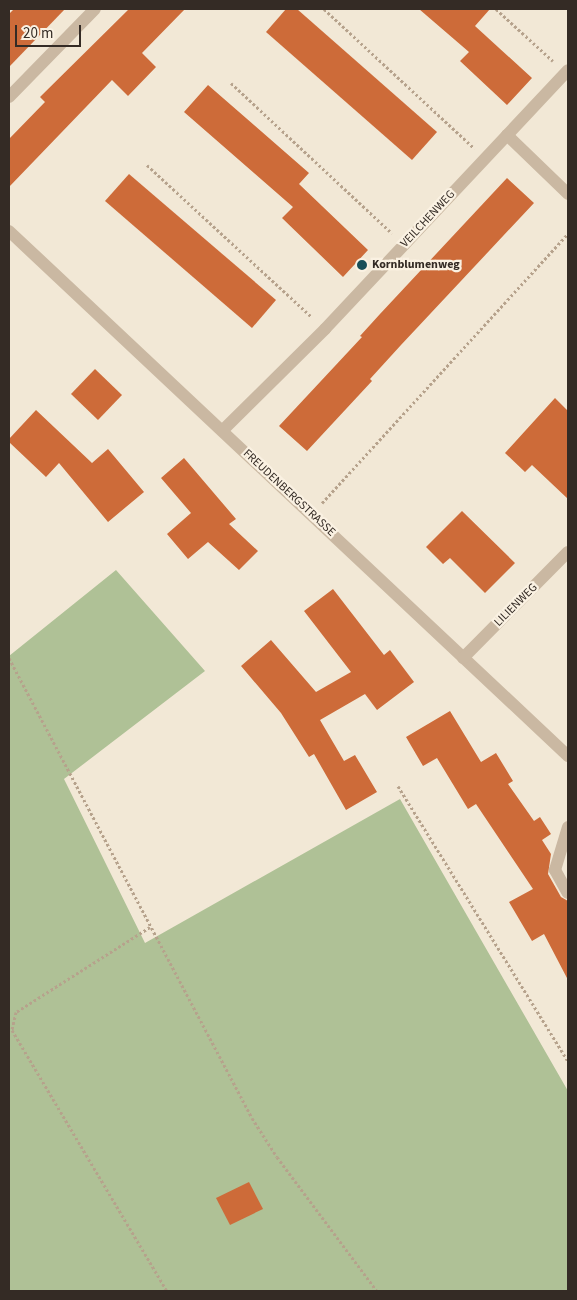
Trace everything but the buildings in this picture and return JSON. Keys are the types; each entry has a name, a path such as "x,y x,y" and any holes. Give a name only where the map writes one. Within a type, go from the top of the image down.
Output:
{"street":[{"path":"9,96 94,9"},
{"name":"VEILCHENWEG","path":"223,430 326,329 567,72"},
{"path":"507,135 568,194"},
{"name":"FREUDENBERGSTRASSE","path":"9,231 568,756"},
{"name":"LILIENWEG","path":"463,658 568,552"},
{"path":"568,827 555,870 568,893"}],"path":[{"path":"324,9 485,158"},
{"path":"496,9 567,72"},
{"path":"231,83 405,244"},
{"path":"147,165 326,329"},
{"path":"336,488 568,234"},
{"path":"9,658 78,785 252,1118 278,1158 377,1291"},
{"path":"398,786 568,1061"},
{"path":"150,926 16,1012 12,1030 167,1291"}],"green space":[{"path":"116,570 205,671 64,779 145,943 400,799 568,1091 568,1291 9,1291 9,656"}],"place":[{"name":"Kornblumenweg","path":"362,265"}]}
